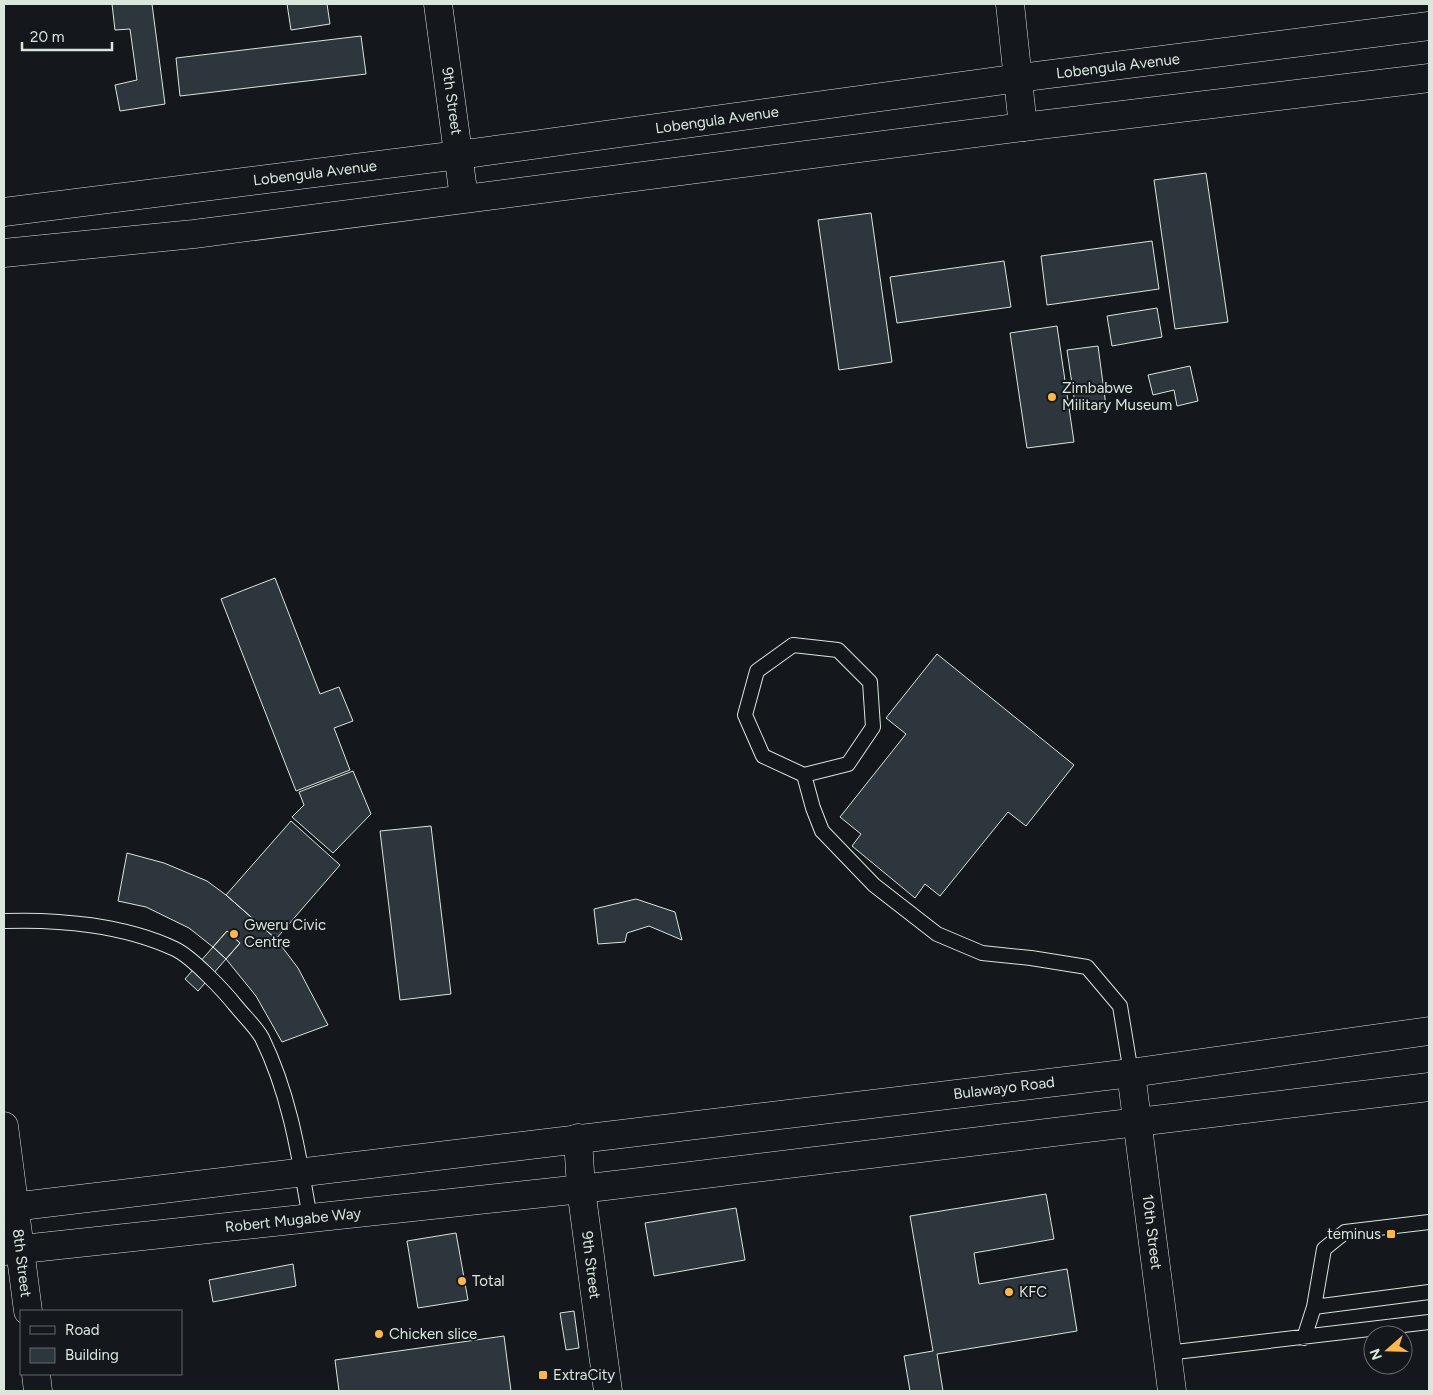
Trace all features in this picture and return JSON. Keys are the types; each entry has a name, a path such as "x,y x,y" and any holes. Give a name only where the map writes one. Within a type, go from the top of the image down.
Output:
{"main road":[{"name":"9th Street","path":"438,4 464,198"},
{"path":"1010,4 1023,126"},
{"name":"Lobengula Avenue","path":"4,212 459,156 1019,78 1429,26"},
{"path":"4,253 194,234 1023,126 1429,78"},
{"name":"Bulawayo Road","path":"578,1138 1131,1073 1429,1031"},
{"name":"10th Street","path":"1131,1073 1172,1391"},
{"path":"582,1189 1429,1086"},
{"name":"8th Street","path":"4,1126 12,1250 28,1310"},
{"name":"9th Street","path":"578,1138 582,1189 608,1391"},
{"path":"9,1208 578,1138"},
{"name":"Robert Mugabe Way","path":"12,1250 582,1189"},
{"path":"36,1375 38,1391"}],"lane":[{"path":"804,775 848,764 874,727 870,682 838,650 793,646 757,671 745,715 764,756 804,775 813,808 822,831 874,884 937,934 982,953 1088,967 1120,1006 1131,1073"},
{"path":"4,921 35,920 91,925 176,949 228,995 261,1037 281,1084 294,1126 310,1218"},
{"path":"1304,1338 1314,1307 1324,1249 1345,1232 1429,1222"},
{"path":"1314,1307 1429,1292"},
{"path":"1167,1352 1304,1338 1429,1322"}],"building":[{"path":"112,4 152,4 165,104 120,111 115,85 137,80 130,29 115,30"},
{"path":"287,4 327,4 330,24 291,30"},
{"path":"361,36 366,74 180,96 176,58"},
{"path":"1206,173 1228,322 1175,329 1154,180"},
{"path":"871,213 892,362 839,370 818,220"},
{"path":"1152,241 1159,289 1047,305 1041,256"},
{"path":"1004,261 1011,307 897,323 890,277"},
{"path":"1157,308 1162,337 1112,346 1107,316"},
{"path":"1057,326 1074,442 1027,448 1010,333"},
{"path":"1098,346 1106,406 1076,411 1067,350"},
{"path":"1190,366 1198,401 1177,406 1174,390 1153,395 1148,375"},
{"path":"275,578 320,694 339,687 353,721 334,728 350,770 296,791 221,599"},
{"path":"937,654 1074,765 1026,826 1008,812 940,896 925,884 915,898 852,846 861,834 840,817 906,734 886,718"},
{"path":"353,771 371,814 333,853 292,817 304,805 299,792"},
{"path":"291,821 340,865 276,939 226,895"},
{"path":"431,826 451,994 400,1000 380,831"},
{"path":"127,853 164,863 207,881 226,895 276,939 298,968 328,1025 282,1042 256,996 226,959 240,943 227,931 213,947 189,928 146,907 118,901"},
{"path":"636,899 675,912 682,940 649,926 627,933 625,942 598,944 594,909"},
{"path":"227,931 240,943 226,959 213,947"},
{"path":"213,947 226,959 198,991 185,979"},
{"path":"1046,1194 1054,1239 974,1253 979,1284 1067,1269 1077,1331 937,1354 943,1391 910,1391 904,1356 933,1351 910,1216"},
{"path":"736,1208 745,1260 654,1276 645,1223"},
{"path":"456,1233 468,1300 418,1308 407,1241"},
{"path":"293,1264 296,1286 213,1302 209,1280"},
{"path":"574,1311 579,1348 566,1350 560,1313"},
{"path":"504,1336 511,1391 339,1391 335,1360"}],"place":[{"name":"Zimbabwe Military Museum","path":"1052,397"},
{"name":"Gweru Civic Centre","path":"234,934"},
{"name":"teminus","path":"1391,1234"},
{"name":"Total","path":"462,1281"},
{"name":"KFC","path":"1009,1292"},
{"name":"Chicken slice","path":"379,1334"},
{"name":"ExtraCity","path":"543,1375"}]}
